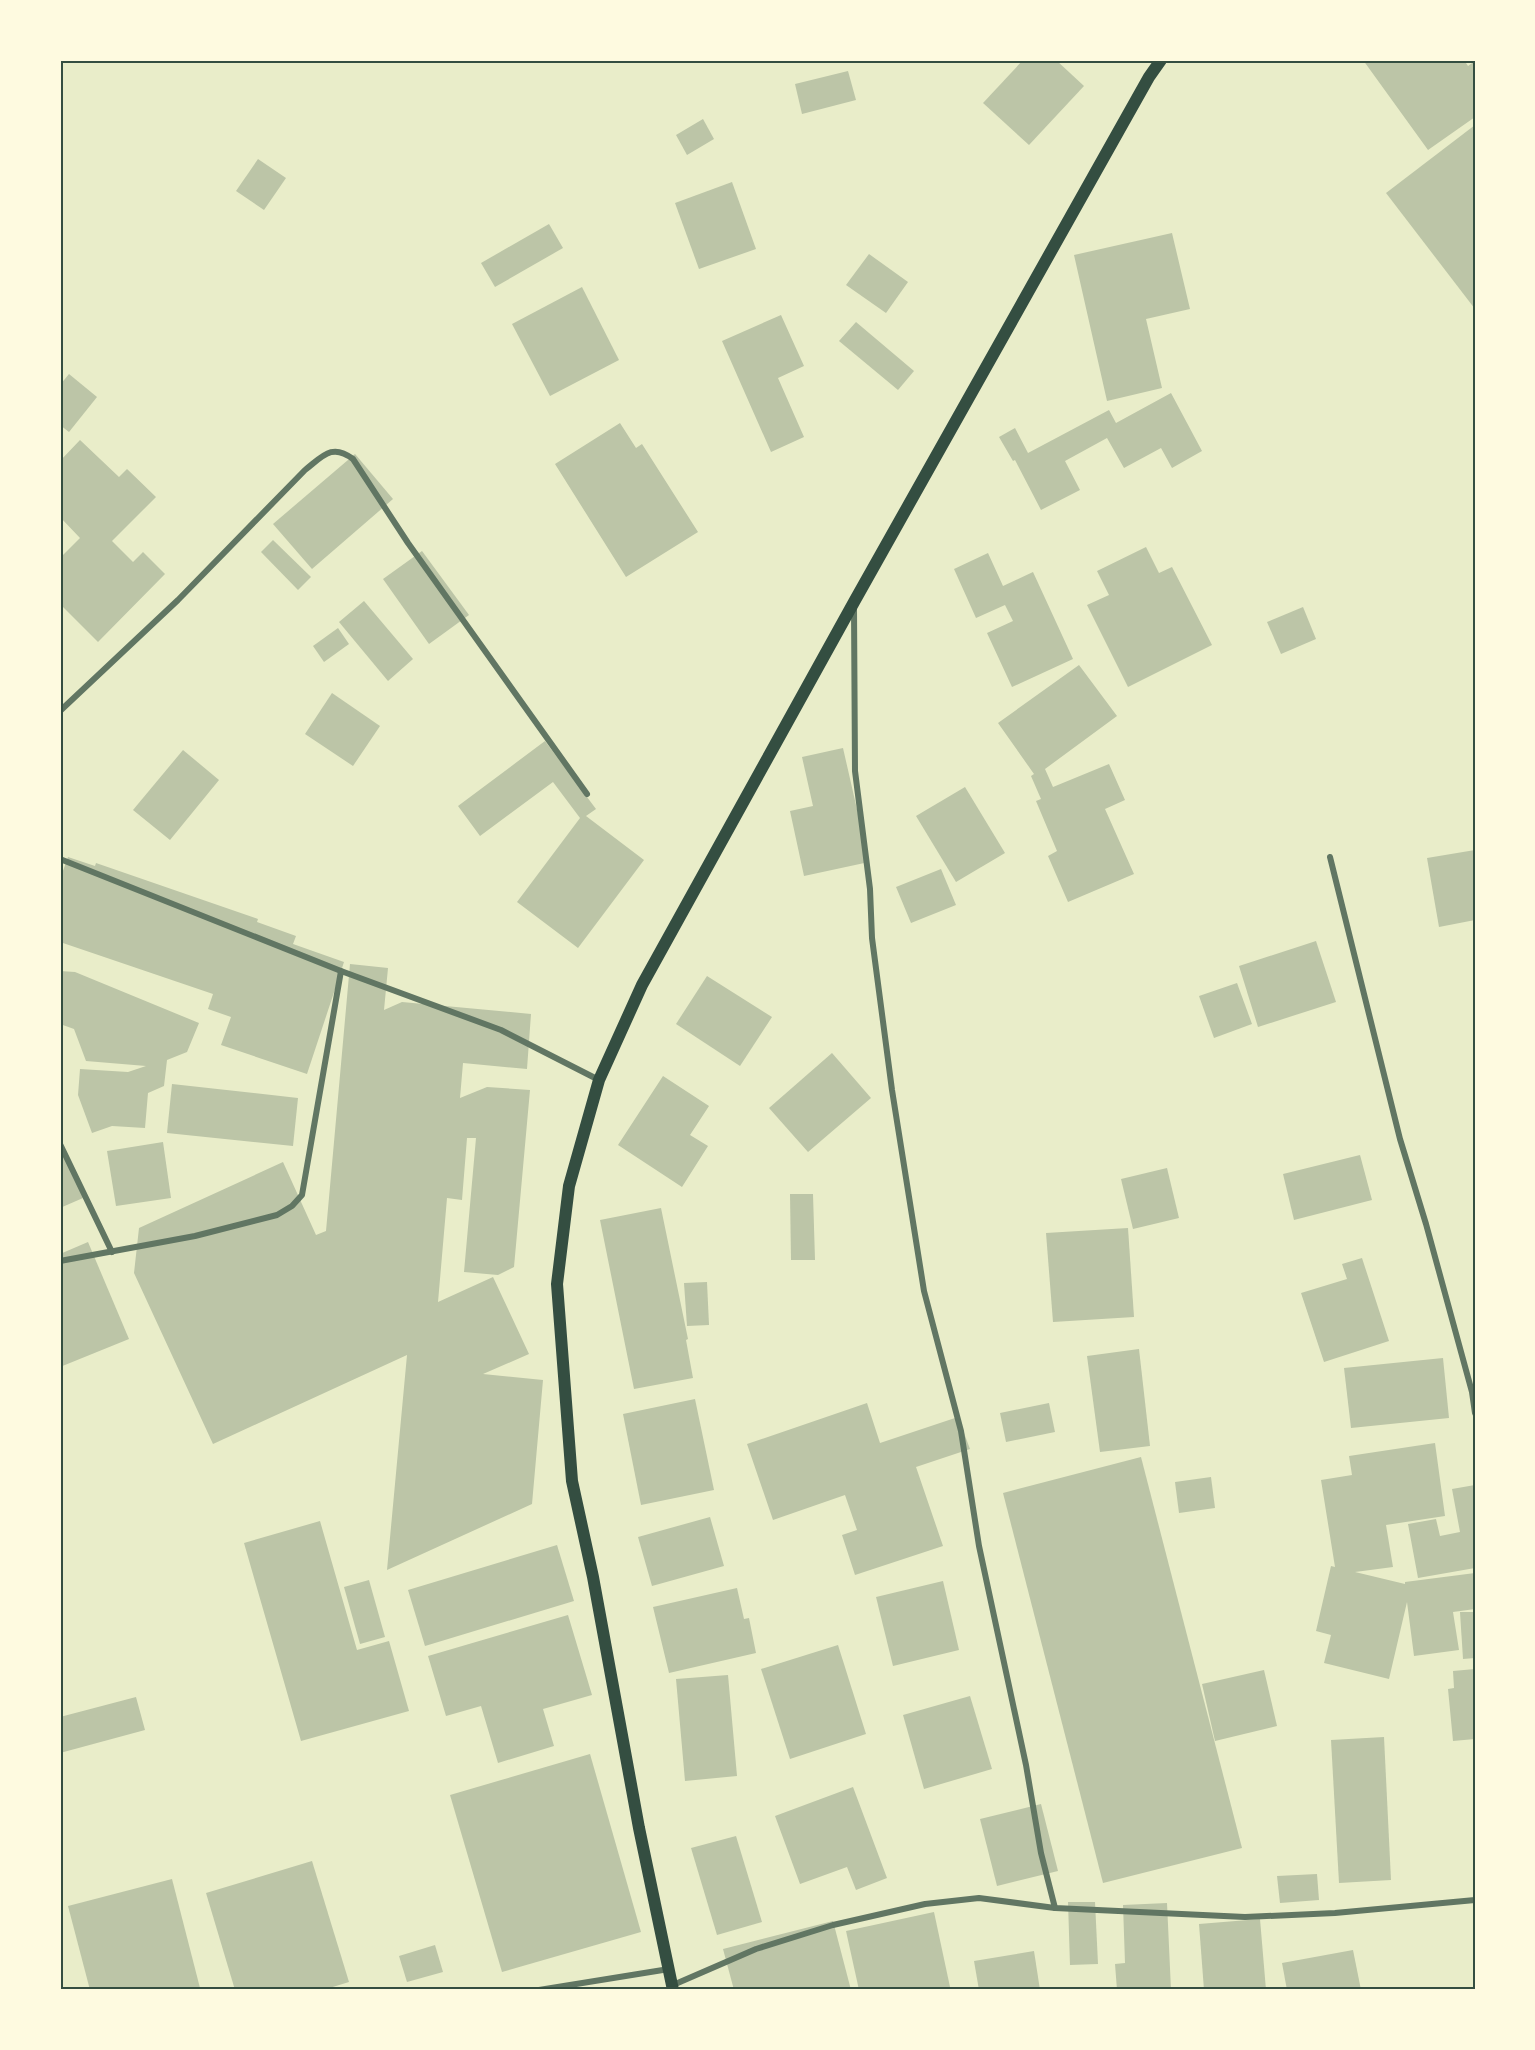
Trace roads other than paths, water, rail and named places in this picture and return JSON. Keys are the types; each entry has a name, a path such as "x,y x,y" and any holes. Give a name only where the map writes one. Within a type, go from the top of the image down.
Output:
{"main road":[{"path":"673,1987 639,1828 593,1577 572,1480 557,1284 569,1186 599,1080 642,985 854,602 1149,77 1161,60"}],"street":[{"path":"60,711 178,600 306,470 328,452 337,451 353,459 415,552 587,794"},
{"path":"854,602 855,771 870,889 872,938 898,1125 924,1291 962,1431 979,1546 1026,1765 1041,1853 1055,1908"},
{"path":"1330,857 1400,1139 1472,1392 1475,1413"},
{"path":"60,859 341,970 501,1030 599,1080"},
{"path":"60,1261 195,1236 277,1215 292,1206 302,1195 341,970"},
{"path":"60,1144 112,1252"},
{"path":"673,1987 756,1949 833,1925 925,1904 979,1898 1055,1908 1245,1917 1335,1913 1475,1900"},
{"path":"539,1990 669,1969"}]}
